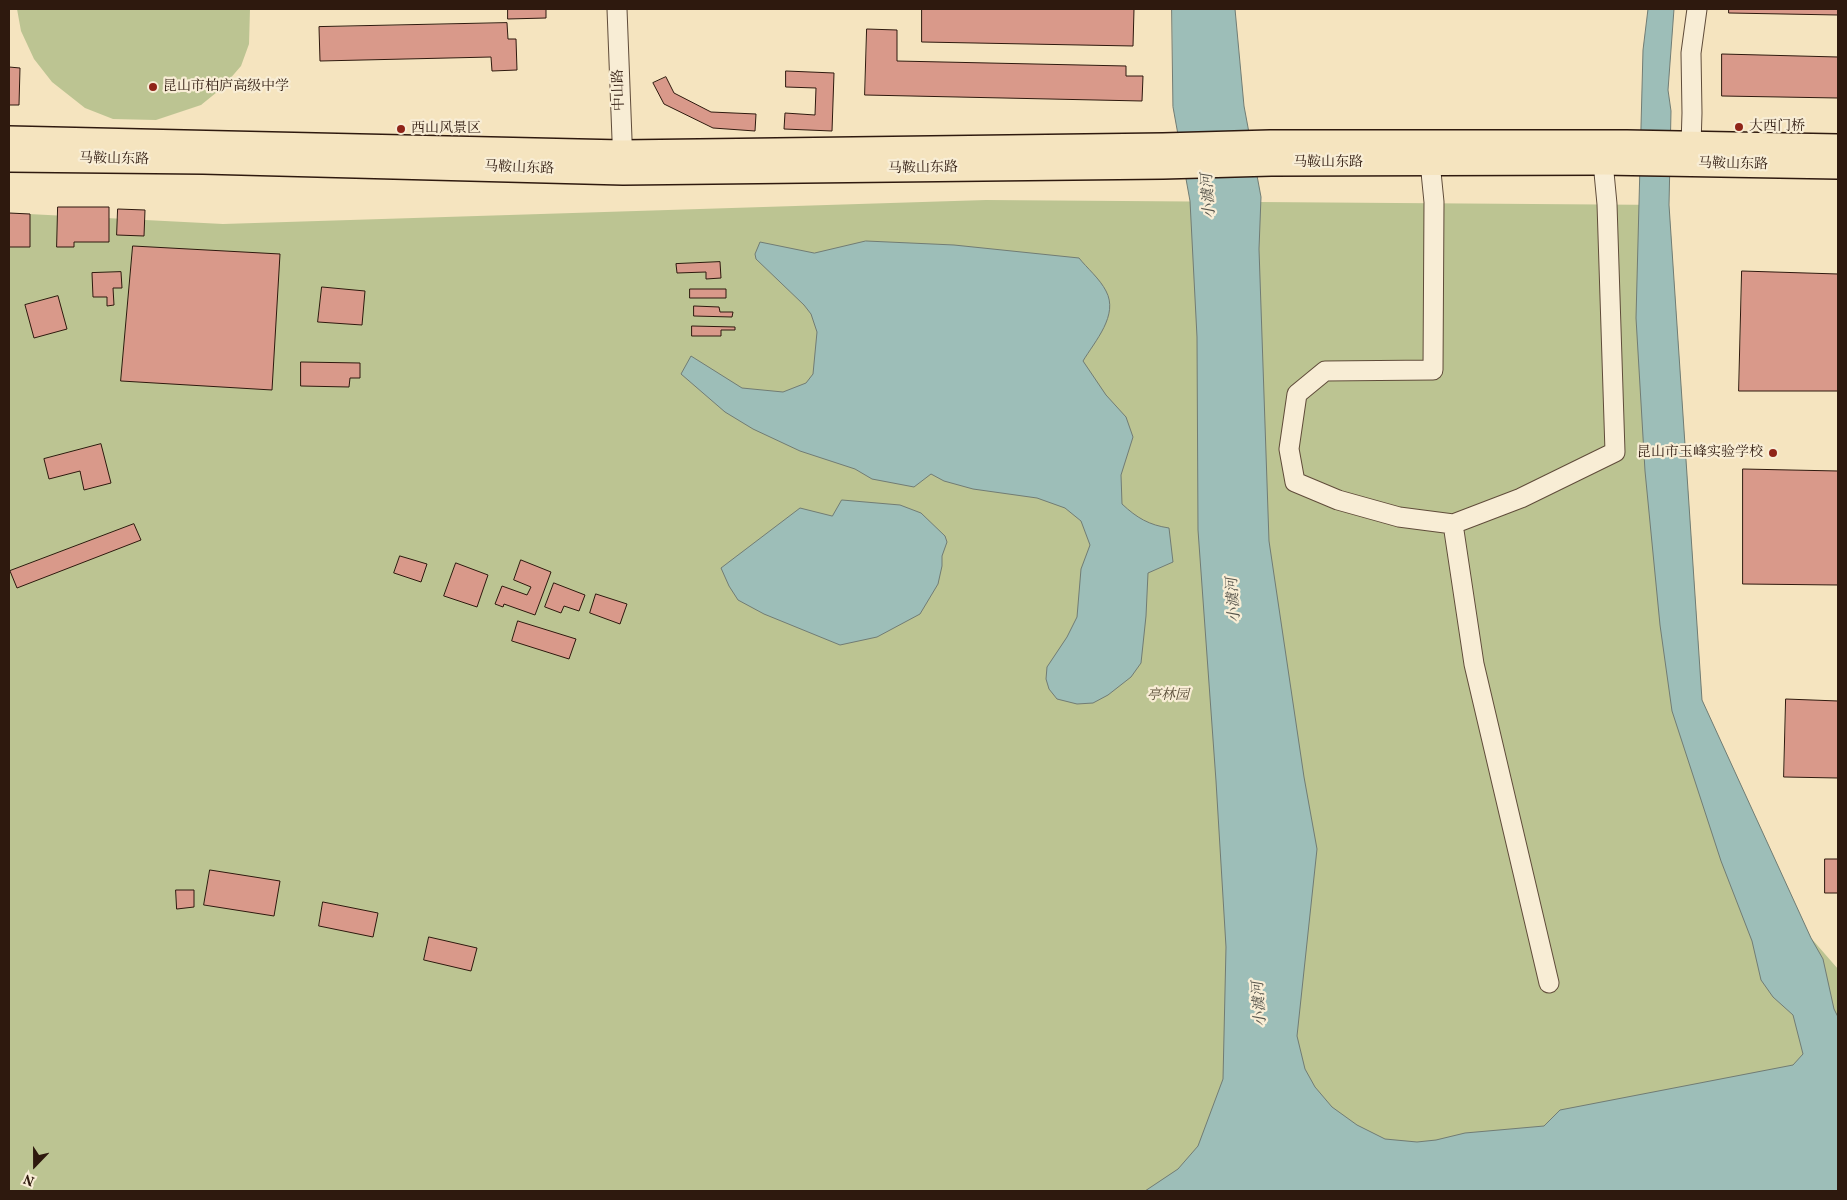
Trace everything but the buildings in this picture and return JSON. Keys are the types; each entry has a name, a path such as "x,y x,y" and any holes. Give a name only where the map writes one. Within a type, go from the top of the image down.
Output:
{"main road":[{"name":"马鞍山东路","path":"9,139 623,162"},
{"name":"马鞍山东路","path":"9,159 623,162 1163,156 1627,143 1838,146"},
{"name":"马鞍山东路","path":"1270,153 1430,162 1603,162 1838,166"}],"street":[{"name":"中山路","path":"617,9 623,162"},
{"path":"1691,145 1691,53 1697,9"},
{"path":"1430,162 1434,202 1433,370 1325,371 1297,394 1289,449 1294,482 1338,500 1400,517 1453,524 1520,498 1615,452 1607,204 1603,162"},
{"path":"1453,524 1474,664 1549,983"}],"green space":[{"name":"昆山市柏庐高级中学","path":"17,9 250,9 249,44 241,66 222,88 201,105 156,120 113,119 85,108 52,82 34,59 21,31"},
{"name":"亭林园","path":"986,200 1669,205 1702,700 1811,938 1838,969 1838,1191 9,1191 9,213 223,224"}],"water":[{"name":"小澞河","path":"1172,9 1235,9 1244,106 1261,197 1259,249 1269,541 1304,777 1317,849 1297,1036 1305,1069 1315,1087 1332,1107 1357,1125 1385,1139 1417,1142 1436,1140 1465,1133 1544,1126 1560,1110 1793,1065 1803,1054 1793,1015 1773,997 1761,980 1752,941 1721,861 1672,711 1660,625 1645,471 1636,318 1643,50 1648,9 1674,9 1668,90 1671,111 1669,205 1702,700 1811,938 1823,959 1834,1009 1838,1017 1838,1191 1145,1191 1178,1169 1198,1146 1223,1079 1226,947 1198,530 1197,337 1190,201 1173,107"},
{"path":"866,241 954,245 1079,258 1106,291 1110,309 1108,318 1104,328 1083,361 1106,395 1126,417 1133,437 1121,475 1122,504 1144,520 1169,528 1173,562 1148,573 1141,663 1131,677 1108,695 1093,703 1077,704 1057,699 1049,689 1046,679 1047,667 1067,637 1077,617 1081,569 1090,545 1081,521 1065,508 1037,498 973,489 944,481 931,474 914,487 872,479 855,469 800,451 753,429 725,412 681,374 691,356 742,388 783,392 806,383 813,374 817,332 811,314 804,305 756,259 755,254 760,242 814,253"},
{"path":"842,500 900,505 921,513 945,536 947,542 942,556 938,584 920,614 877,637 840,645 764,614 738,600 721,568 800,508 832,516"}],"place":[{"name":"昆山市柏庐高级中学","path":"153,87"},
{"name":"大西门桥","path":"1739,127"},
{"name":"西山风景区","path":"401,129"},
{"name":"昆山市玉峰实验学校","path":"1773,453"}]}
